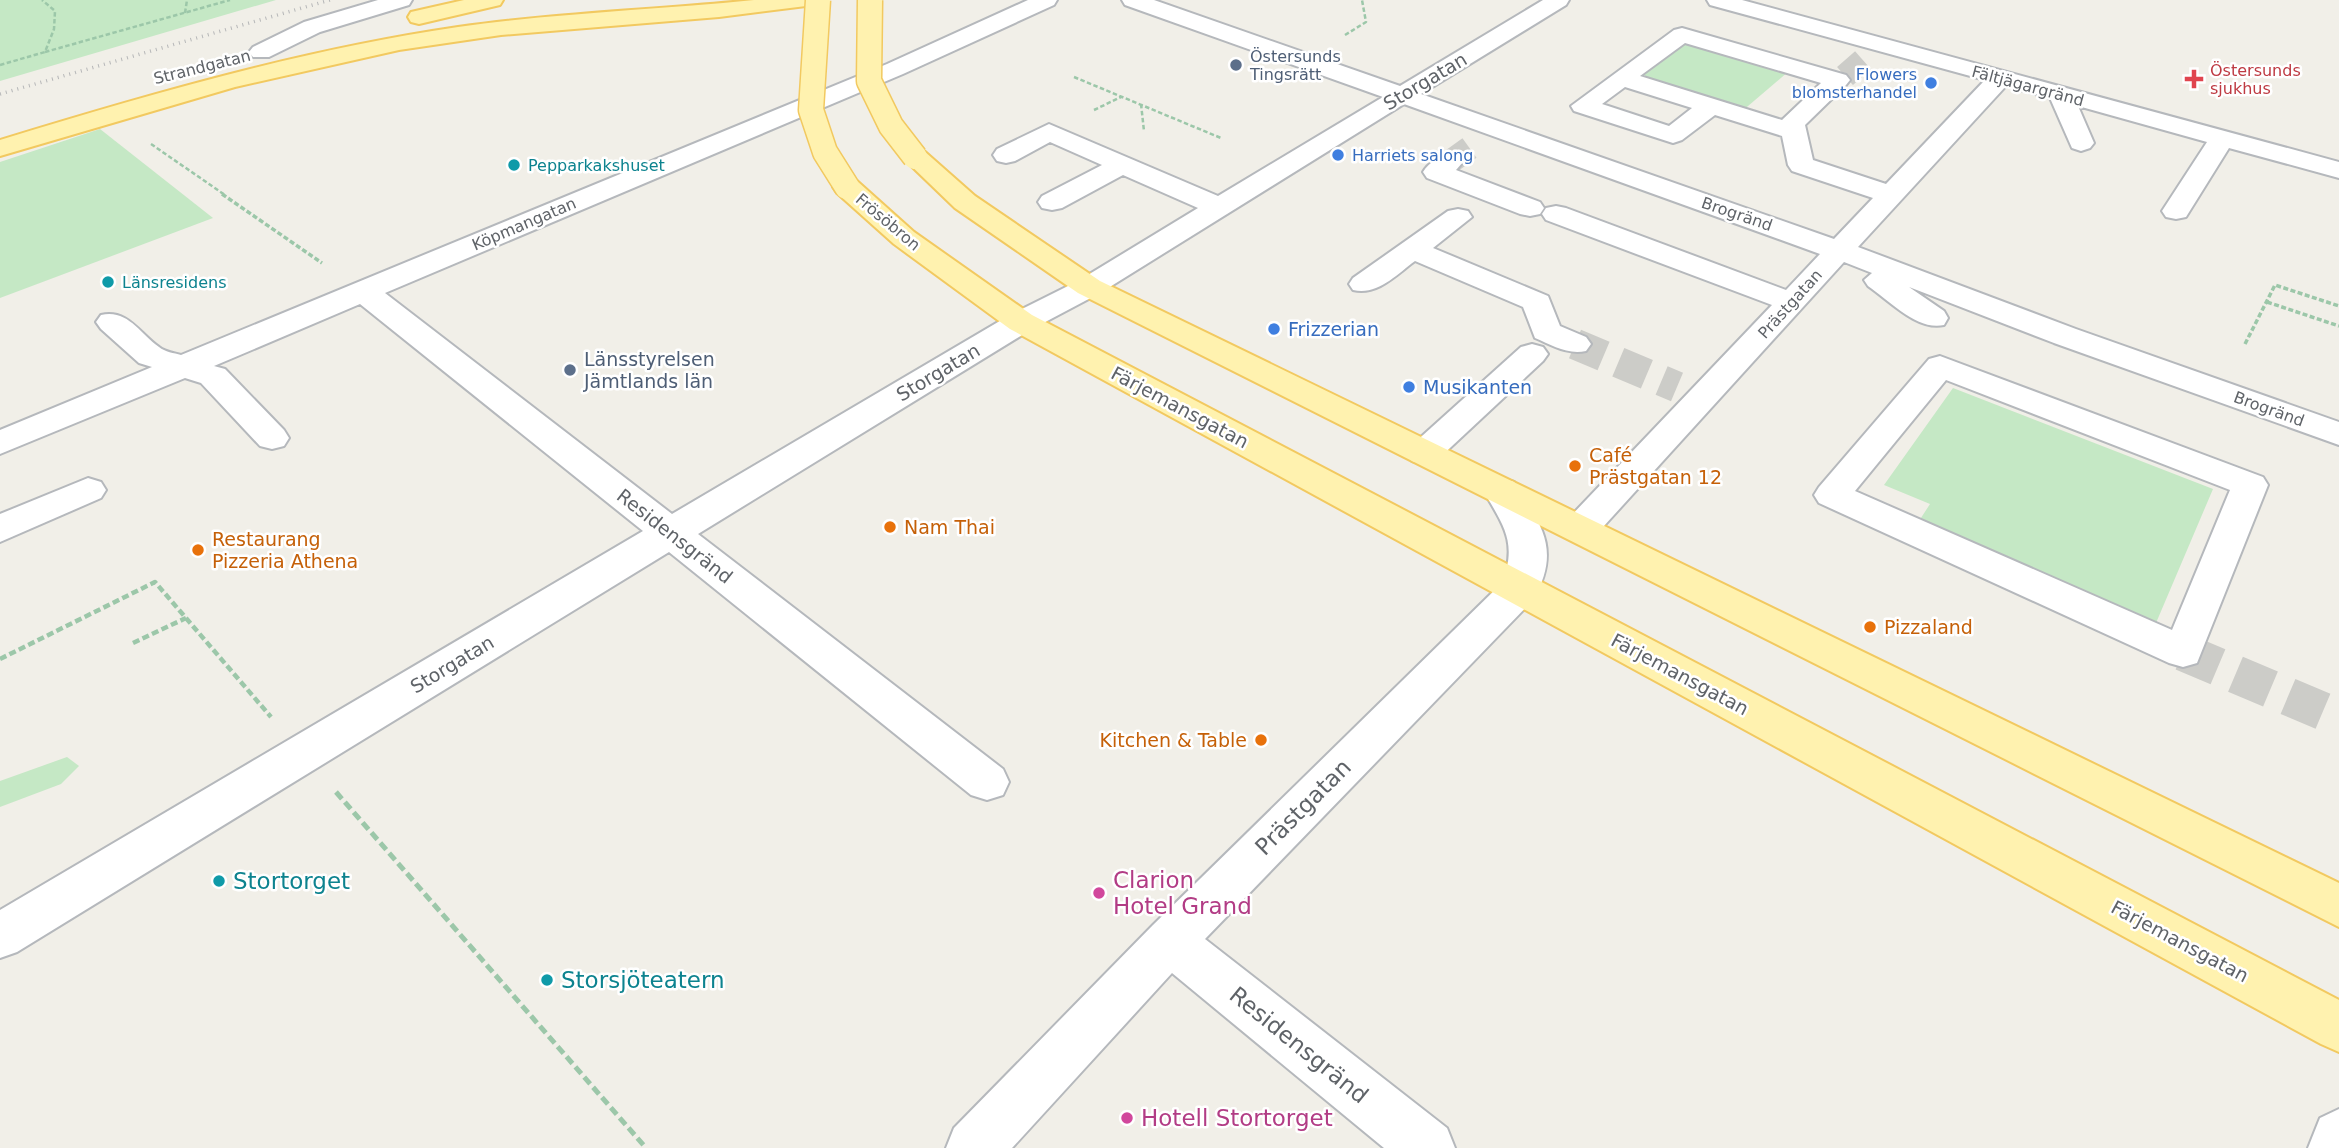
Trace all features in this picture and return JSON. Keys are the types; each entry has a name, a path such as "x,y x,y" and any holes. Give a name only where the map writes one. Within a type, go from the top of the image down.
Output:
{"main road":[{"path":"261,52 492,0"},
{"path":"0,148 238,77 386,45 565,21 713,12 806,0"},
{"name":"Frösöbron","path":"818,0 811,110 825,152 846,187 904,238 1021,322"},
{"path":"870,0 870,81 891,126 915,157 965,202 1089,287 2339,906"},
{"name":"Strandgatan","path":"0,127 159,78 261,52"},
{"name":"Färjemansgatan","path":"1021,322 2339,1027"}],"street":[{"name":"Strandgatan","path":"261,52 312,27 401,0"},
{"name":"Köpmangatan","path":"0,443 895,69 1046,0"},
{"name":"Brogränd","path":"1133,0 1402,95 1486,136 1838,250 2066,336 2339,433"},
{"name":"Storgatan","path":"0,936 1021,322 1089,287 1558,0"},
{"name":"Fältjägargränd","path":"1718,0 1875,50 2000,79 2339,170"},
{"path":"1711,106 1673,135 1583,106 1682,35 1841,78 1792,124 1801,165 1889,194"},
{"path":"1621,78 1794,132"},
{"name":"Prästgatan","path":"1580,529 1691,393 1791,302 1889,194 2000,79"},
{"path":"2061,95 2081,143"},
{"path":"1006,155 1049,132 1220,206"},
{"path":"2176,211 2222,139"},
{"path":"1450,162 1436,172 1791,302"},
{"path":"1052,202 1123,164"},
{"path":"1364,284 1458,217"},
{"path":"1412,250 1537,302 1546,331 1575,344"},
{"path":"1838,250 1933,318"},
{"name":"Residensgränd","path":"363,291 987,782"},
{"path":"112,322 150,355 213,376 272,438"},
{"path":"1424,453 1532,354"},
{"path":"1940,366 2250,485 2183,652 1832,495 1940,366"},
{"path":"0,529 88,490"},
{"path":"1501,490 1525,530 1530,563 1519,590"},
{"name":"Prästgatan","path":"974,1148 1170,941 1519,590"},
{"name":"Residensgränd","path":"1170,941 1427,1148"},
{"path":"2336,1148 2339,1137"}],"path":[{"path":"41,0 55,11 54,29 46,52"},
{"path":"185,13 187,0"},
{"path":"0,65 230,0"},
{"path":"1074,77 1221,138"},
{"path":"142,138 363,291"},
{"path":"2245,344 2275,285 2339,306"},
{"path":"2267,302 2339,326"},
{"path":"0,659 155,582 311,749 646,1148"},
{"path":"133,643 186,618"}],"green space":[{"path":"0,0 276,0 0,81"},
{"path":"1693,43 1789,71 1741,112 1640,74 1683,44"},
{"path":"100,129 213,218 0,298 0,162"},
{"path":"1953,388 2213,489 2156,623 1919,521 1930,504 1884,485"},
{"path":"67,757 79,766 61,784 0,807 0,781"}],"tunnel":[{"path":"1845,76 1870,54"},
{"path":"1450,162 1475,144"},
{"path":"1575,344 1677,387"},
{"path":"2183,652 2339,718"}],"railway":[{"path":"0,94 330,0"}],"place":[{"name":"Östersunds Tingsrätt","path":"1236,65"},
{"name":"Östersunds sjukhus","path":"2194,79"},
{"name":"Flowers blomsterhandel","path":"1931,83"},
{"name":"Harriets salong","path":"1338,155"},
{"name":"Pepparkakshuset","path":"514,165"},
{"name":"Länsresidens","path":"108,282"},
{"name":"Frizzerian","path":"1274,329"},
{"name":"Länsstyrelsen Jämtlands län","path":"570,370"},
{"name":"Musikanten","path":"1409,387"},
{"name":"Café Prästgatan 12","path":"1575,466"},
{"name":"Nam Thai","path":"890,527"},
{"name":"Restaurang Pizzeria Athena","path":"198,550"},
{"name":"Pizzaland","path":"1870,627"},
{"name":"Kitchen & Table","path":"1261,740"},
{"name":"Stortorget","path":"219,881"},
{"name":"Clarion Hotel Grand","path":"1099,893"},
{"name":"Storsjöteatern","path":"547,980"},
{"name":"Hotell Stortorget","path":"1127,1118"}]}
